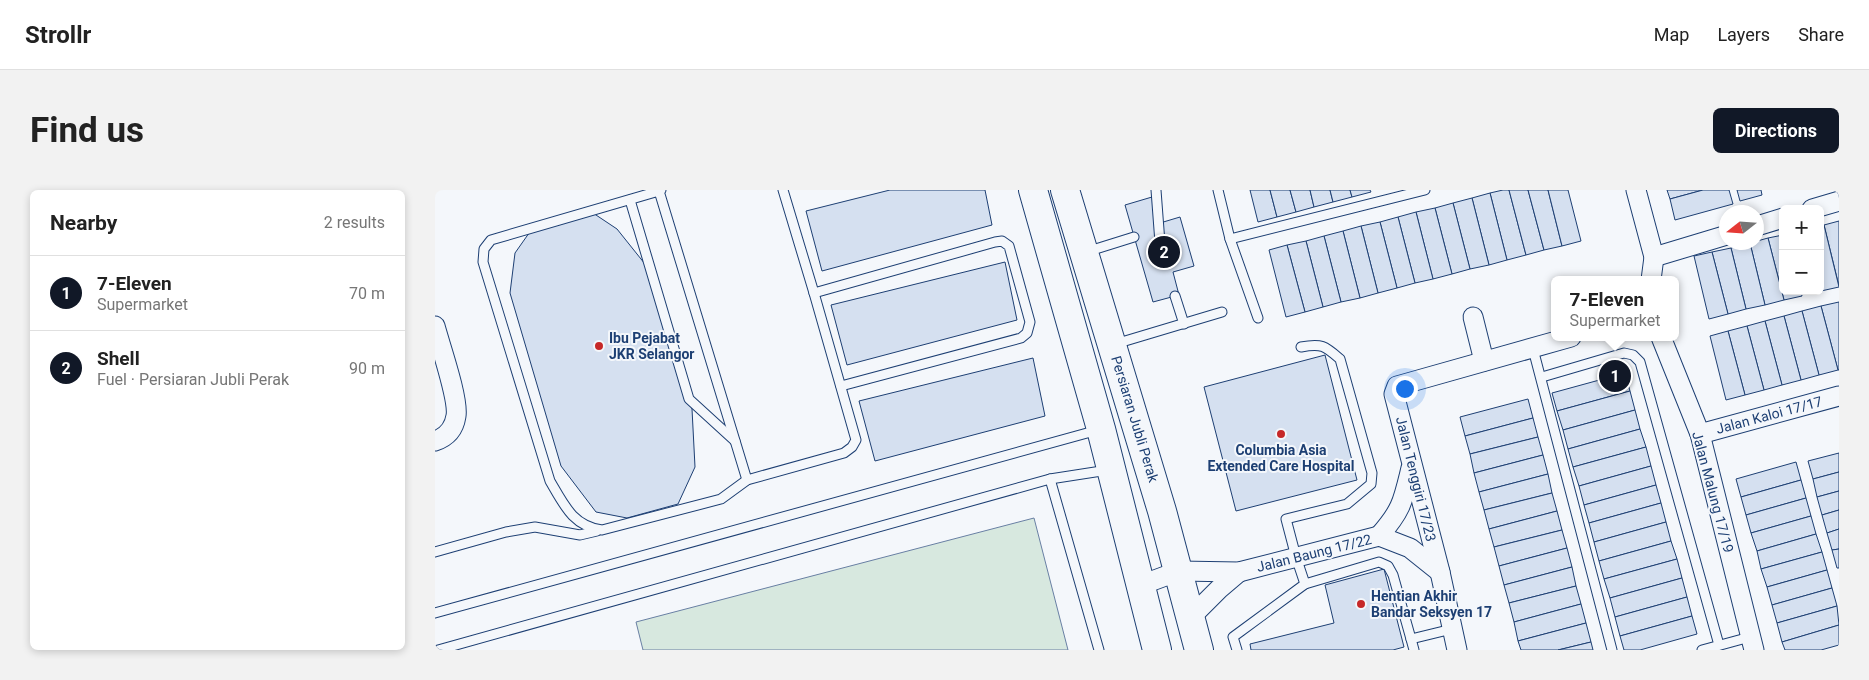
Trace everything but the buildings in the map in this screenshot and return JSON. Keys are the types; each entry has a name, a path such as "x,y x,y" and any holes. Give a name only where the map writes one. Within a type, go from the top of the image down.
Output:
{"main road":[{"path":"1033,190 1101,429 1157,650"},
{"name":"Persiaran Jubli Perak","path":"1065,190 1179,570 1199,650"}],"street":[{"path":"1636,190 1654,257 1652,276"},
{"path":"1764,224 1779,219"},
{"path":"1654,257 1719,237"},
{"path":"1473,317 1485,361"},
{"path":"435,326 456,402 457,416 448,435 435,442"},
{"name":"Jalan Tenggiri 17/23","path":"1457,650 1440,572 1393,394 1397,386 1558,341"},
{"name":"Jalan Malung 17/19","path":"1663,341 1700,434 1752,644"},
{"name":"Jalan Kaloi 17/17","path":"1700,434 1839,396"},
{"path":"1379,536 1394,519 1403,503 1412,464"},
{"name":"Jalan Baung 17/22","path":"1179,570 1239,572 1379,536 1409,548 1440,572"},
{"path":"1141,585 1179,570"},
{"path":"1191,617 1209,598 1239,572"}],"lane":[{"path":"602,530 583,526 566,508 550,481 483,262 484,249 491,240 660,190 747,480"},
{"path":"435,552 506,532 535,527 580,535 602,530 721,498 747,480 845,453 852,447 856,440 783,190"},
{"path":"1156,190 1160,243"},
{"path":"1218,190 1231,238 1258,318"},
{"path":"1231,238 1425,190"},
{"path":"629,200 689,399 735,441"},
{"path":"1083,253 1134,237"},
{"path":"814,292 995,242 1002,241 1009,246 1030,322 1027,333 1021,338 841,386"},
{"path":"1175,296 1184,324"},
{"path":"1112,344 1221,312"},
{"path":"1301,347 1315,344 1326,346 1340,359 1372,473 1371,484 1347,504 1286,518 1305,584"},
{"path":"1533,349 1542,377 1612,650"},
{"path":"1542,377 1623,353 1633,354 1640,362 1719,645"},
{"path":"435,613 1101,429"},
{"path":"438,650 1050,480 1110,470"},
{"path":"1050,480 1099,650"},
{"path":"1237,650 1233,637 1305,584 1379,562 1388,566 1393,575 1413,650"},
{"path":"1411,639 1452,629"},
{"path":"1702,650 1719,645 1752,644"}],"shaded area":[{"path":"1034,518 1068,650 643,650 636,622"}],"place":[{"name":"Shell","path":"1164,252"},
{"name":"Ibu Pejabat JKR Selangor","path":"599,346"},
{"name":"7-Eleven","path":"1615,376"},
{"name":"Columbia Asia Extended Care Hospital","path":"1281,434"},
{"name":"Hentian Akhir Bandar Seksyen 17","path":"1361,604"}]}
